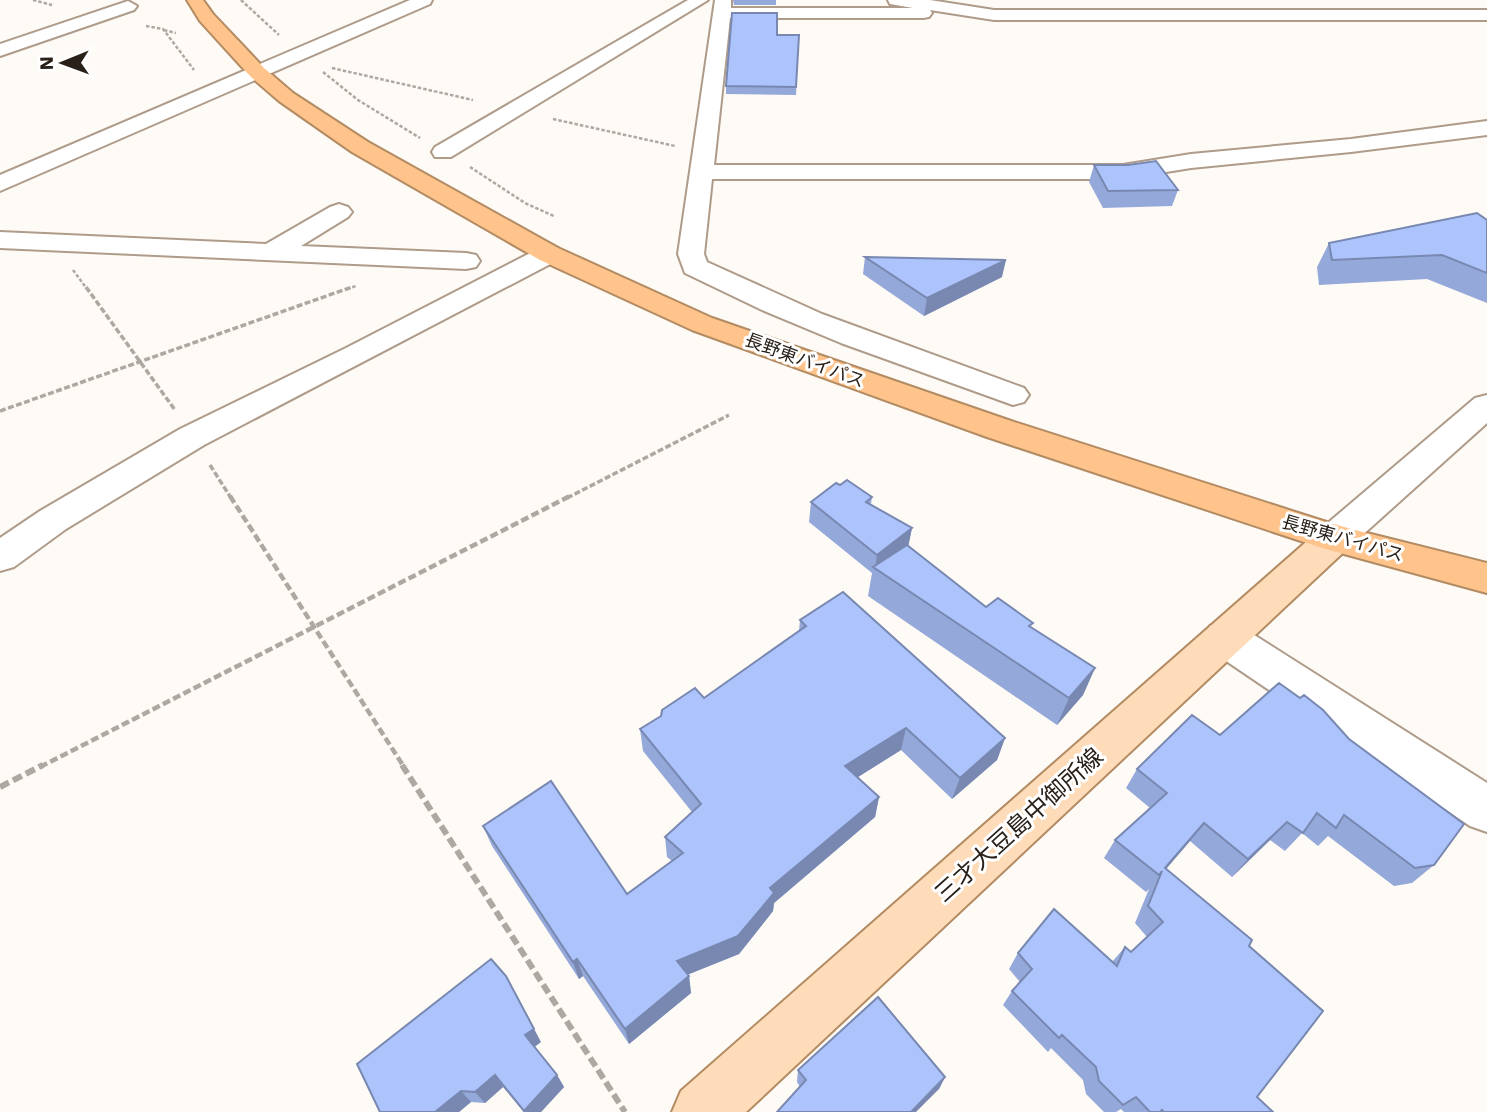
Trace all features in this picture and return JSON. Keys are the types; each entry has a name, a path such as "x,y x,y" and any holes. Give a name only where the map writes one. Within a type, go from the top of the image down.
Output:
{"highway":[{"name":"長野東バイパス","path":"195,0 206,17 257,72 286,97 360,147 549,254 702,324 999,429 1335,538 1487,578"}],"main road":[{"name":"三才大豆島中御所線","path":"702,1112 1335,538"}],"street":[{"path":"0,184 424,0"},
{"path":"896,0 994,15 1487,15"},
{"path":"443,152 715,4 978,13"},
{"path":"715,4 701,172 691,254 695,267 751,296 875,346 1013,395"},
{"path":"0,50 128,6"},
{"path":"701,172 1123,172 1203,158 1306,150 1487,128"},
{"path":"271,252 339,212"},
{"path":"0,240 466,261"},
{"path":"0,557 53,520 192,437 357,355 549,254"},
{"path":"1335,538 1487,405"},
{"path":"1226,638 1487,810"}],"path":[{"path":"241,0 358,100 486,176 525,204 554,216"},
{"path":"163,29 176,33"},
{"path":"53,243 142,362 192,437 625,1112"},
{"path":"0,411 362,284"},
{"path":"0,787 729,415"}],"building":[{"path":"732,13 777,13 777,35 799,35 796,87 726,86"},
{"path":"1156,161 1178,190 1108,191 1094,165 1128,165"},
{"path":"1477,213 1487,220 1487,273 1442,255 1332,260 1329,243"},
{"path":"865,257 1006,260 927,298"},
{"path":"847,480 872,497 866,502 912,528 877,555 811,502 836,483 840,485"},
{"path":"907,545 986,607 998,598 1033,623 1029,626 1095,668 1069,698 873,567"},
{"path":"843,592 1005,738 960,778 906,728 845,766 879,797 770,888 774,893 738,936 677,961 689,976 625,1029 577,959 573,962 483,826 551,781 627,894 683,853 665,837 701,804 640,729 661,716 662,710 695,688 704,698 806,626 800,620"},
{"path":"1279,683 1300,698 1304,695 1323,710 1349,739 1464,824 1434,865 1415,868 1344,815 1336,828 1317,813 1303,833 1287,822 1248,859 1204,823 1165,868 1252,940 1249,946 1323,1011 1257,1097 1273,1112 1150,1112 1136,1097 1123,1105 1099,1081 1096,1067 1062,1035 1059,1038 1012,991 1032,969 1018,953 1054,909 1117,966 1125,947 1131,952 1163,922 1148,906 1162,871 1159,875 1115,840 1167,793 1137,769 1192,715 1220,735"},
{"path":"491,959 506,976 534,1029 525,1035 557,1075 524,1111 495,1075 475,1092 461,1091 435,1112 380,1112 357,1064"},
{"path":"878,997 945,1077 911,1112 777,1112 806,1080 798,1070"}]}
